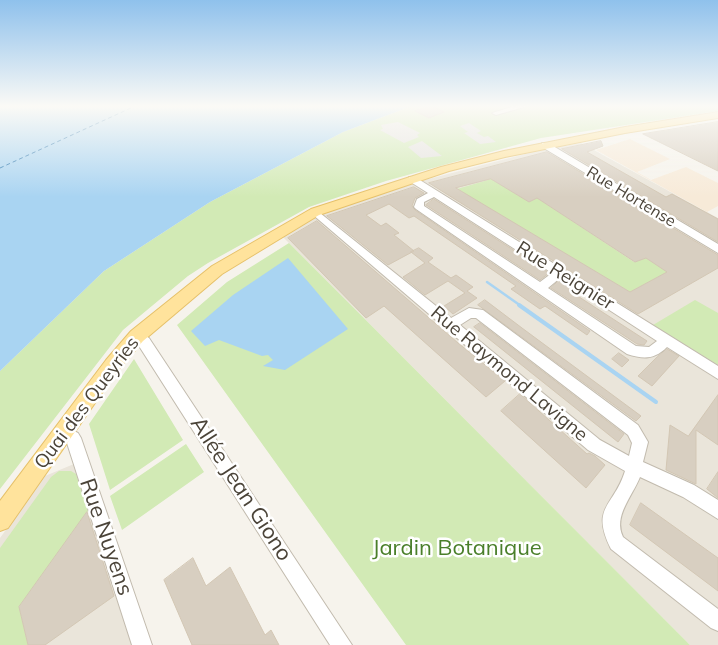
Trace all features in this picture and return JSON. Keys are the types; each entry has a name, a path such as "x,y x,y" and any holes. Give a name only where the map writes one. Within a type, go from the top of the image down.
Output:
{"main road":[{"name":"Quai des Queyries","path":"0,520 112,365 137,336 198,283 217,270 315,212 412,179 545,145 592,137"}],"street":[{"name":"Rue Hortense","path":"545,145 718,249"},
{"name":"Rue Reignier","path":"412,179 718,373"},
{"path":"434,194 420,201 420,207 632,350 649,354 655,352 665,341"},
{"name":"Rue Raymond Lavigne","path":"315,212 594,445 609,455 701,497 718,510"},
{"path":"540,288 561,272"},
{"path":"451,324 469,313 479,313 633,430 640,442 632,476 610,518 611,531 617,543 718,621"},
{"name":"Allée Jean Giono","path":"137,336 144,342 342,645"},
{"name":"Rue Nuyens","path":"64,433 72,438 142,645"}],"shaded area":[{"path":"393,137 419,137 404,143"},
{"path":"470,137 489,137 496,142 480,144"},
{"path":"630,139 670,159 637,172 651,180 686,167 718,183 718,206 707,212 596,150"},
{"path":"422,141 442,156 421,158 408,147"},
{"path":"581,143 718,218 718,645 690,645 283,237 321,213 421,181 533,152"},
{"path":"86,459 150,645 0,645 0,538 45,476"}],"green space":[{"path":"333,137 547,137 386,181 309,207 208,263 188,276 123,330 0,489 0,371 104,271 210,202"},
{"path":"491,179 529,202 537,198 634,262 646,258 667,272 630,292 457,189"},
{"name":"Jardin Botanique","path":"289,243 690,645 406,645 177,325 227,282"},
{"path":"695,300 718,313 718,365 653,325"},
{"path":"134,359 183,440 110,490 89,424"},
{"path":"186,444 204,472 122,530 110,496"},
{"path":"59,471 71,471 76,474 88,511 19,607 28,645 0,645 0,548 51,477"}],"water":[{"path":"0,137 333,137 210,202 104,271 0,371"},
{"path":"288,258 348,329 285,370 263,366 273,360 268,355 262,356 219,340 205,346 191,331 233,295"}],"building":[{"path":"649,137 718,137 718,171"},
{"path":"601,141 603,146 587,152 666,197 672,194 718,219 718,242 562,149"},
{"path":"547,152 718,255 718,268 638,314 429,183","holes":["491,179 529,202 537,198 635,262 646,258 667,272 630,292 456,188"]},
{"path":"414,187 424,193 415,198 412,206 415,210 590,331 587,335 545,306 540,309 511,289 516,286 414,216 409,218 389,204 366,215 381,226 386,223 399,233 394,235 414,251 388,265 327,216"},
{"path":"434,199 549,273 540,280 426,205"},
{"path":"317,221 458,343 505,381 486,397 384,306 366,318 288,238"},
{"path":"419,248 433,258 428,262 451,278 456,275 473,287 467,291 477,298 453,314 444,306 465,293 448,281 425,295 403,277 425,263 411,252"},
{"path":"560,280 575,290 573,293 647,341 644,345 637,344 551,288"},
{"path":"485,300 641,416 636,421 478,305"},
{"path":"480,323 624,434 618,442 474,327"},
{"path":"667,349 679,356 652,386 638,376"},
{"path":"619,353 629,360 622,367 612,359"},
{"path":"520,394 587,454 595,456 605,465 586,488 501,411"},
{"path":"718,395 718,445 696,430 696,484 666,470 670,425 688,436"},
{"path":"718,472 718,498 707,489"},
{"path":"641,503 718,558 718,591 630,525"},
{"path":"87,512 114,596 45,645 28,645 19,607"},
{"path":"193,558 206,586 230,567 265,635 271,630 279,645 192,645 164,580"}],"waterway":[{"path":"487,282 521,306"},
{"path":"519,305 656,402"}],"ferry route":[{"path":"0,168 67,137"}]}
